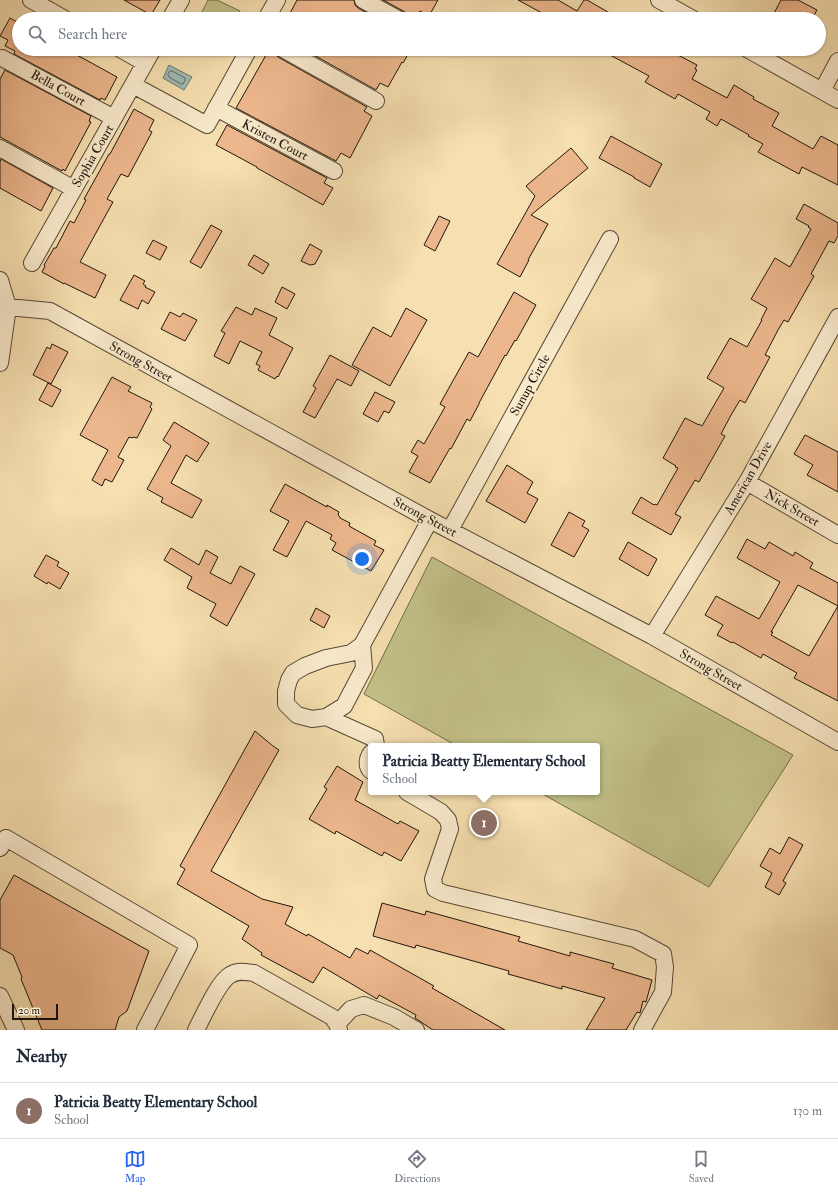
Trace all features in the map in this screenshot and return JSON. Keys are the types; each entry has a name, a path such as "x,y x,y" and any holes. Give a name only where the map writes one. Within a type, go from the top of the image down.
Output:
{"street":[{"path":"31,0 52,12"},
{"path":"174,12 181,0"},
{"path":"270,12 277,0"},
{"path":"362,0 385,12"},
{"path":"659,0 680,12"},
{"path":"132,56 145,63"},
{"name":"Sophia Court","path":"32,263 149,56"},
{"path":"133,86 207,125 245,56"},
{"path":"296,56 376,101"},
{"path":"760,56 838,100"},
{"name":"Bella Court","path":"2,58 114,118"},
{"path":"822,91 838,61"},
{"name":"Kristen Court","path":"216,108 334,171"},
{"path":"0,148 74,189"},
{"name":"Sunup Circle","path":"450,530 610,239"},
{"path":"0,280 8,307 0,363"},
{"name":"Strong Street","path":"8,307 50,311 430,520 652,636 838,742"},
{"name":"American Drive","path":"652,636 747,482 837,323"},
{"name":"Nick Street","path":"747,482 838,535"},
{"path":"362,646 364,668 344,706 326,717 312,719 297,715 286,704 288,680 292,673 326,658 351,653 362,646 430,520"},
{"path":"326,717 375,739 376,743"},
{"path":"412,795 441,812 448,820 450,829 433,879 435,888 444,893 635,939 663,954 666,967 663,992 642,1030"},
{"path":"0,848 6,838 189,945 145,1030"},
{"path":"196,1030 221,983 230,975 241,971 254,973 332,1017 338,1027 351,1009 364,1005 394,1017 416,1030"},
{"path":"0,996 16,1030"}],"shaded area":[{"path":"208,0 217,0 240,11 239,12 202,12"},
{"path":"432,557 793,755 709,887 544,795 600,795 600,743 452,743 364,694"}],"water":[{"path":"169,65 192,77 184,90 163,78"}],"building":[{"path":"124,0 160,0 153,12 146,12"},
{"path":"297,0 354,0 355,5 365,12 291,12"},
{"path":"383,0 438,0 431,12 405,12"},
{"path":"518,0 558,0 577,11 584,0 587,0 608,12 540,12"},
{"path":"781,0 798,0 817,10 816,12 775,12"},
{"path":"10,18 12,19 12,50 5,46 8,40 0,36"},
{"path":"18,56 79,56 117,77 105,100 101,98 100,100"},
{"path":"265,56 277,56 367,107 364,111 372,116 350,158 341,153 336,161 236,108"},
{"path":"316,56 407,56 388,87 380,83 376,90"},
{"path":"612,56 680,56 697,65 695,69 697,70 692,79 727,98 734,85 754,97 753,99 779,113 772,126 813,149 821,136 838,145 838,185 802,167 799,174 758,152 763,144 721,119 717,126 706,119 710,112 678,94 675,99 645,82 649,76"},
{"path":"5,70 91,116 89,121 91,122 65,171 63,169 62,171 0,137 0,79"},
{"path":"134,109 154,120 149,130 152,132 128,177 121,174 107,199 113,202 80,262 106,275 95,298 42,272 45,266 44,265 54,248 56,248 70,221 74,223 86,200 84,199"},
{"path":"227,125 327,178 324,183 333,188 323,205 216,145"},
{"path":"611,136 662,164 650,187 599,158"},
{"path":"571,148 588,168 531,215 548,224 520,277 497,264 535,196 526,186"},
{"path":"1,159 53,188 41,211 0,188"},
{"path":"804,204 838,223 838,236 834,243 829,241 811,274 814,276 788,322 784,320 765,355 770,357 745,403 740,400 721,434 725,436 699,482 695,480 675,514 681,517 671,535 632,513 641,497 654,505 657,505 678,468 663,458 685,418 702,426 724,388 707,378 730,338 747,347 767,308 751,299 775,258 790,267 811,229 808,227 809,226 796,219"},
{"path":"439,216 450,221 435,251 424,245"},
{"path":"211,225 222,231 201,268 190,262"},
{"path":"153,240 167,247 160,260 146,253"},
{"path":"310,244 322,251 315,264 310,265 301,261"},
{"path":"254,255 269,264 263,274 248,265"},
{"path":"134,275 145,281 143,284 146,286 145,287 155,292 148,304 142,300 138,309 120,300"},
{"path":"282,287 295,294 287,309 275,302"},
{"path":"514,292 536,305 516,341 515,340 506,356 505,355 470,421 467,419 430,483 409,472 418,456 411,452 418,440 424,444 445,407 440,404 469,352 478,357"},
{"path":"236,307 252,315 255,308 277,318 269,335 293,348 278,377 277,376 275,379 258,370 260,366 256,364 262,352 240,341 229,364 214,356 225,333 221,331"},
{"path":"406,308 427,320 390,386 352,365 373,327 391,337"},
{"path":"170,312 180,317 183,313 197,320 185,341 161,329"},
{"path":"52,344 68,352 51,384 33,375 47,347 50,349"},
{"path":"330,355 359,371 351,386 337,379 315,418 303,412 316,388 313,386"},
{"path":"112,377 131,387 128,391 152,403 150,407 152,409 137,438 129,437 118,457 124,460 112,482 105,479 102,486 92,480 108,450 80,435"},
{"path":"48,383 61,390 52,407 39,400"},
{"path":"375,392 395,402 389,413 384,411 378,422 363,414"},
{"path":"174,422 209,443 197,462 186,455 171,483 202,500 192,518 161,502 163,498 147,489 171,446 163,440"},
{"path":"805,435 838,452 838,492 807,475 813,465 794,454"},
{"path":"507,465 533,482 527,493 538,499 525,523 486,501"},
{"path":"285,484 339,512 338,515 340,518 350,523 349,526 376,541 374,545 384,550 371,571 332,550 336,543 330,539 332,535 306,521 287,557 273,550 289,521 270,511"},
{"path":"569,512 585,521 582,526 589,530 574,557 551,545"},
{"path":"747,539 765,549 769,542 793,556 795,552 813,563 810,568 838,583 838,606 838,701 794,678 797,673 763,654 761,658 733,642 732,643 717,635 723,625 705,615 716,596 759,619 780,582 737,558","holes":["798,585 838,606 809,656 771,635 773,632 771,632"]},
{"path":"628,542 657,559 648,576 619,559"},
{"path":"171,548 199,565 206,550 218,557 210,573 231,584 240,566 255,574 227,626 210,616 216,604 187,588 192,577 164,560"},
{"path":"46,555 59,562 57,566 69,573 60,589 48,582 47,584 34,576"},
{"path":"316,608 330,616 324,628 310,620"},
{"path":"255,731 279,750 211,871 262,899 293,907 285,924 307,936 308,934 350,958 356,948 368,954 370,950 434,986 432,988 505,1030 433,1030 415,1018 416,1015 379,995 377,999 323,967 313,983 261,955 262,953 242,939 249,926 177,884 185,869 180,866"},
{"path":"337,766 363,782 355,800 398,824 400,821 419,831 401,861 384,852 382,856 336,831 335,834 309,819 327,789 324,787"},
{"path":"789,837 803,845 783,881 786,883 779,895 765,887 772,873 760,866 770,848 780,854"},
{"path":"14,875 149,951 127,1011 119,1017 115,1030 42,1030 13,955 0,948 0,900"},
{"path":"382,903 425,915 426,911 520,937 518,941 570,956 570,952 614,964 612,968 652,980 646,1002 643,1001 640,1013 637,1012 626,1030 586,1030 605,998 562,986 562,989 508,974 509,971 416,945 415,948 373,936"}],"place":[{"name":"Patricia Beatty Elementary School","path":"484,823"}]}
